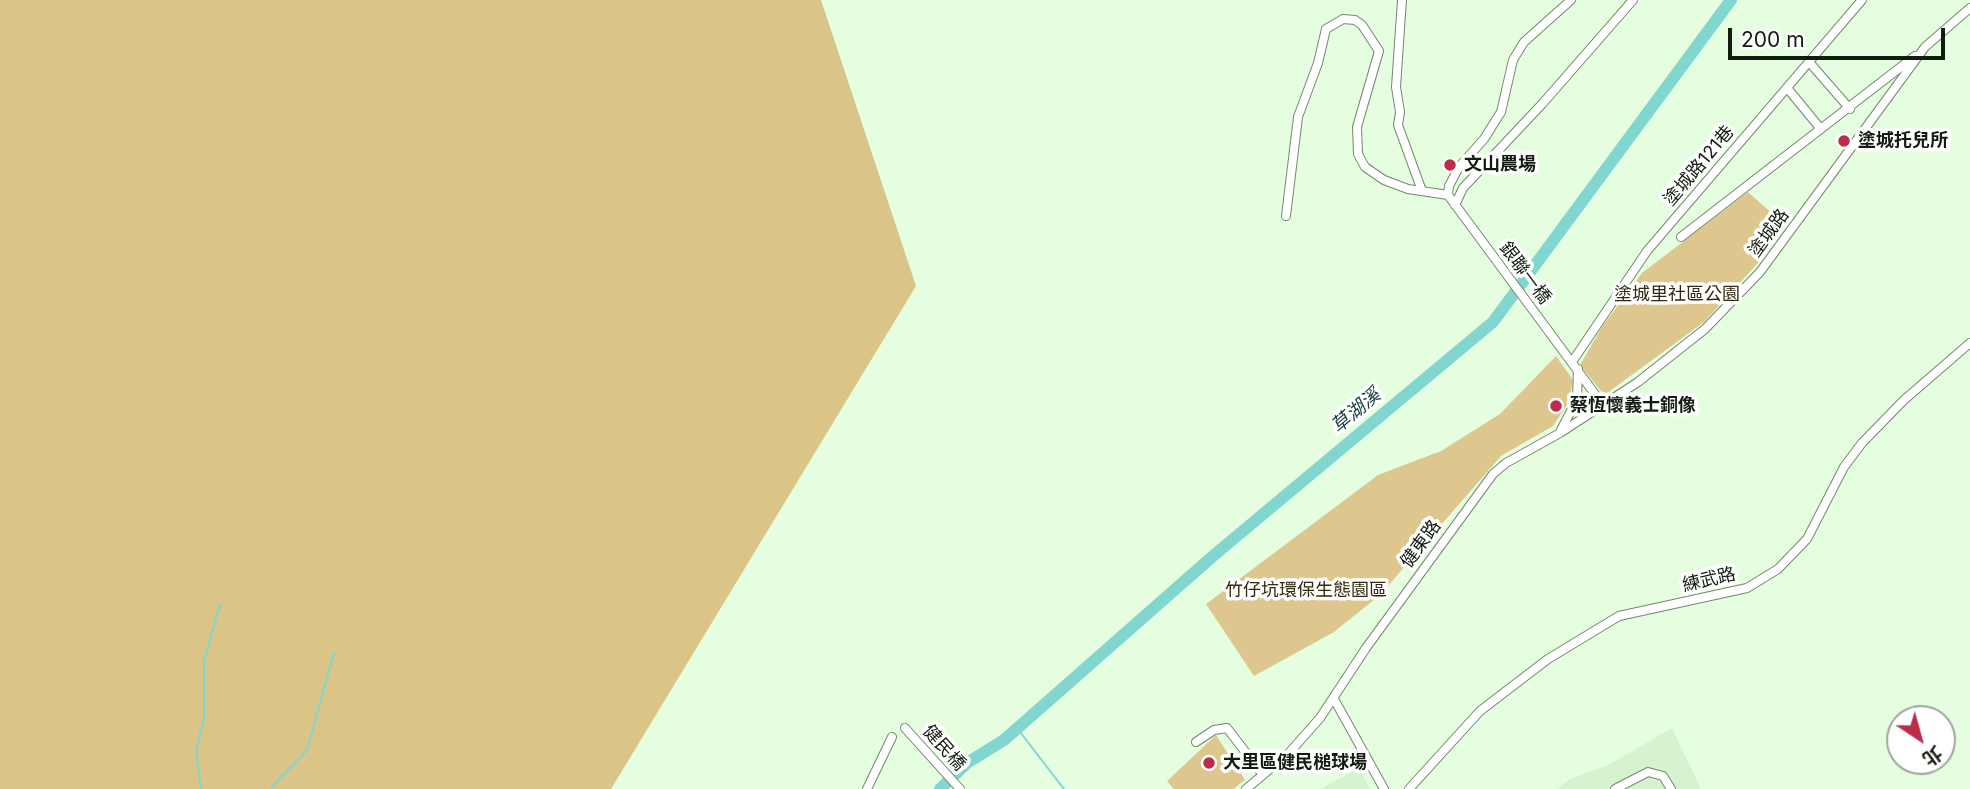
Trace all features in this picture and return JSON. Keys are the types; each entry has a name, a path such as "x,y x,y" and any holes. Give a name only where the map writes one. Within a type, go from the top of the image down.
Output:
{"street":[{"path":"1402,0 1396,87 1400,112 1398,125 1422,191"},
{"path":"1454,205 1448,195 1449,186 1459,167 1485,139 1501,112 1513,60 1524,42 1571,0"},
{"path":"1454,205 1463,188 1543,103 1633,0"},
{"name":"塗城路121巷","path":"1574,363 1636,265 1861,0"},
{"name":"塗城路","path":"1681,237 1820,128 1850,109 1970,8"},
{"path":"1286,216 1298,117 1318,64 1326,29 1343,19 1355,20 1362,25 1379,51 1357,127 1358,154 1365,167 1384,180 1448,195"},
{"name":"塗城路","path":"1603,405 1706,329 1760,271 1925,47"},
{"path":"1810,62 1850,109"},
{"path":"1788,89 1820,128"},
{"name":"銀聯一橋","path":"1454,205 1574,363"},
{"name":"練武路","path":"1409,789 1480,711 1548,659 1619,615 1747,588 1778,569 1807,538 1844,467 1862,443 1904,400 1970,343"},
{"path":"1574,363 1603,405"},
{"path":"1560,433 1577,399 1574,363"},
{"name":"健東路","path":"1246,789 1298,744 1334,699 1366,648 1493,474 1513,458 1560,433 1603,405"},
{"path":"1334,699 1384,789"},
{"name":"健民橋","path":"905,728 960,789"},
{"path":"1196,742 1214,730 1227,728 1263,775"},
{"path":"867,789 892,737"},
{"path":"1615,789 1647,772 1663,776 1671,789"}],"shaded area":[{"path":"0,0 821,0 916,286 611,789 0,789"},
{"path":"1672,728 1701,789 1557,789 1570,779 1608,765"},
{"path":"1359,768 1370,789 1320,789"}],"green space":[{"name":"塗城里社區公園","path":"1748,192 1785,225 1758,263 1704,322 1607,394 1601,391 1580,365 1602,327 1642,273"},
{"name":"竹仔坑環保生態園區","path":"1556,356 1573,380 1569,402 1553,426 1501,456 1380,595 1334,632 1254,676 1206,604 1378,475 1441,451 1500,414"},
{"name":"大里區健民槌球場","path":"1216,735 1245,780 1233,789 1174,789 1167,781"}],"waterway":[{"name":"草湖溪","path":"940,789 967,763 1004,740 1213,556 1493,322 1731,0"},
{"path":"201,789 196,751 204,718 204,661 220,604"},
{"path":"270,789 307,750 334,653"},
{"path":"1017,728 1064,789"}],"place":[{"name":"塗城托兒所","path":"1844,141"},
{"name":"文山農場","path":"1450,165"},
{"name":"蔡恆懷義士銅像","path":"1556,406"},
{"name":"大里區健民槌球場","path":"1209,763"}]}
